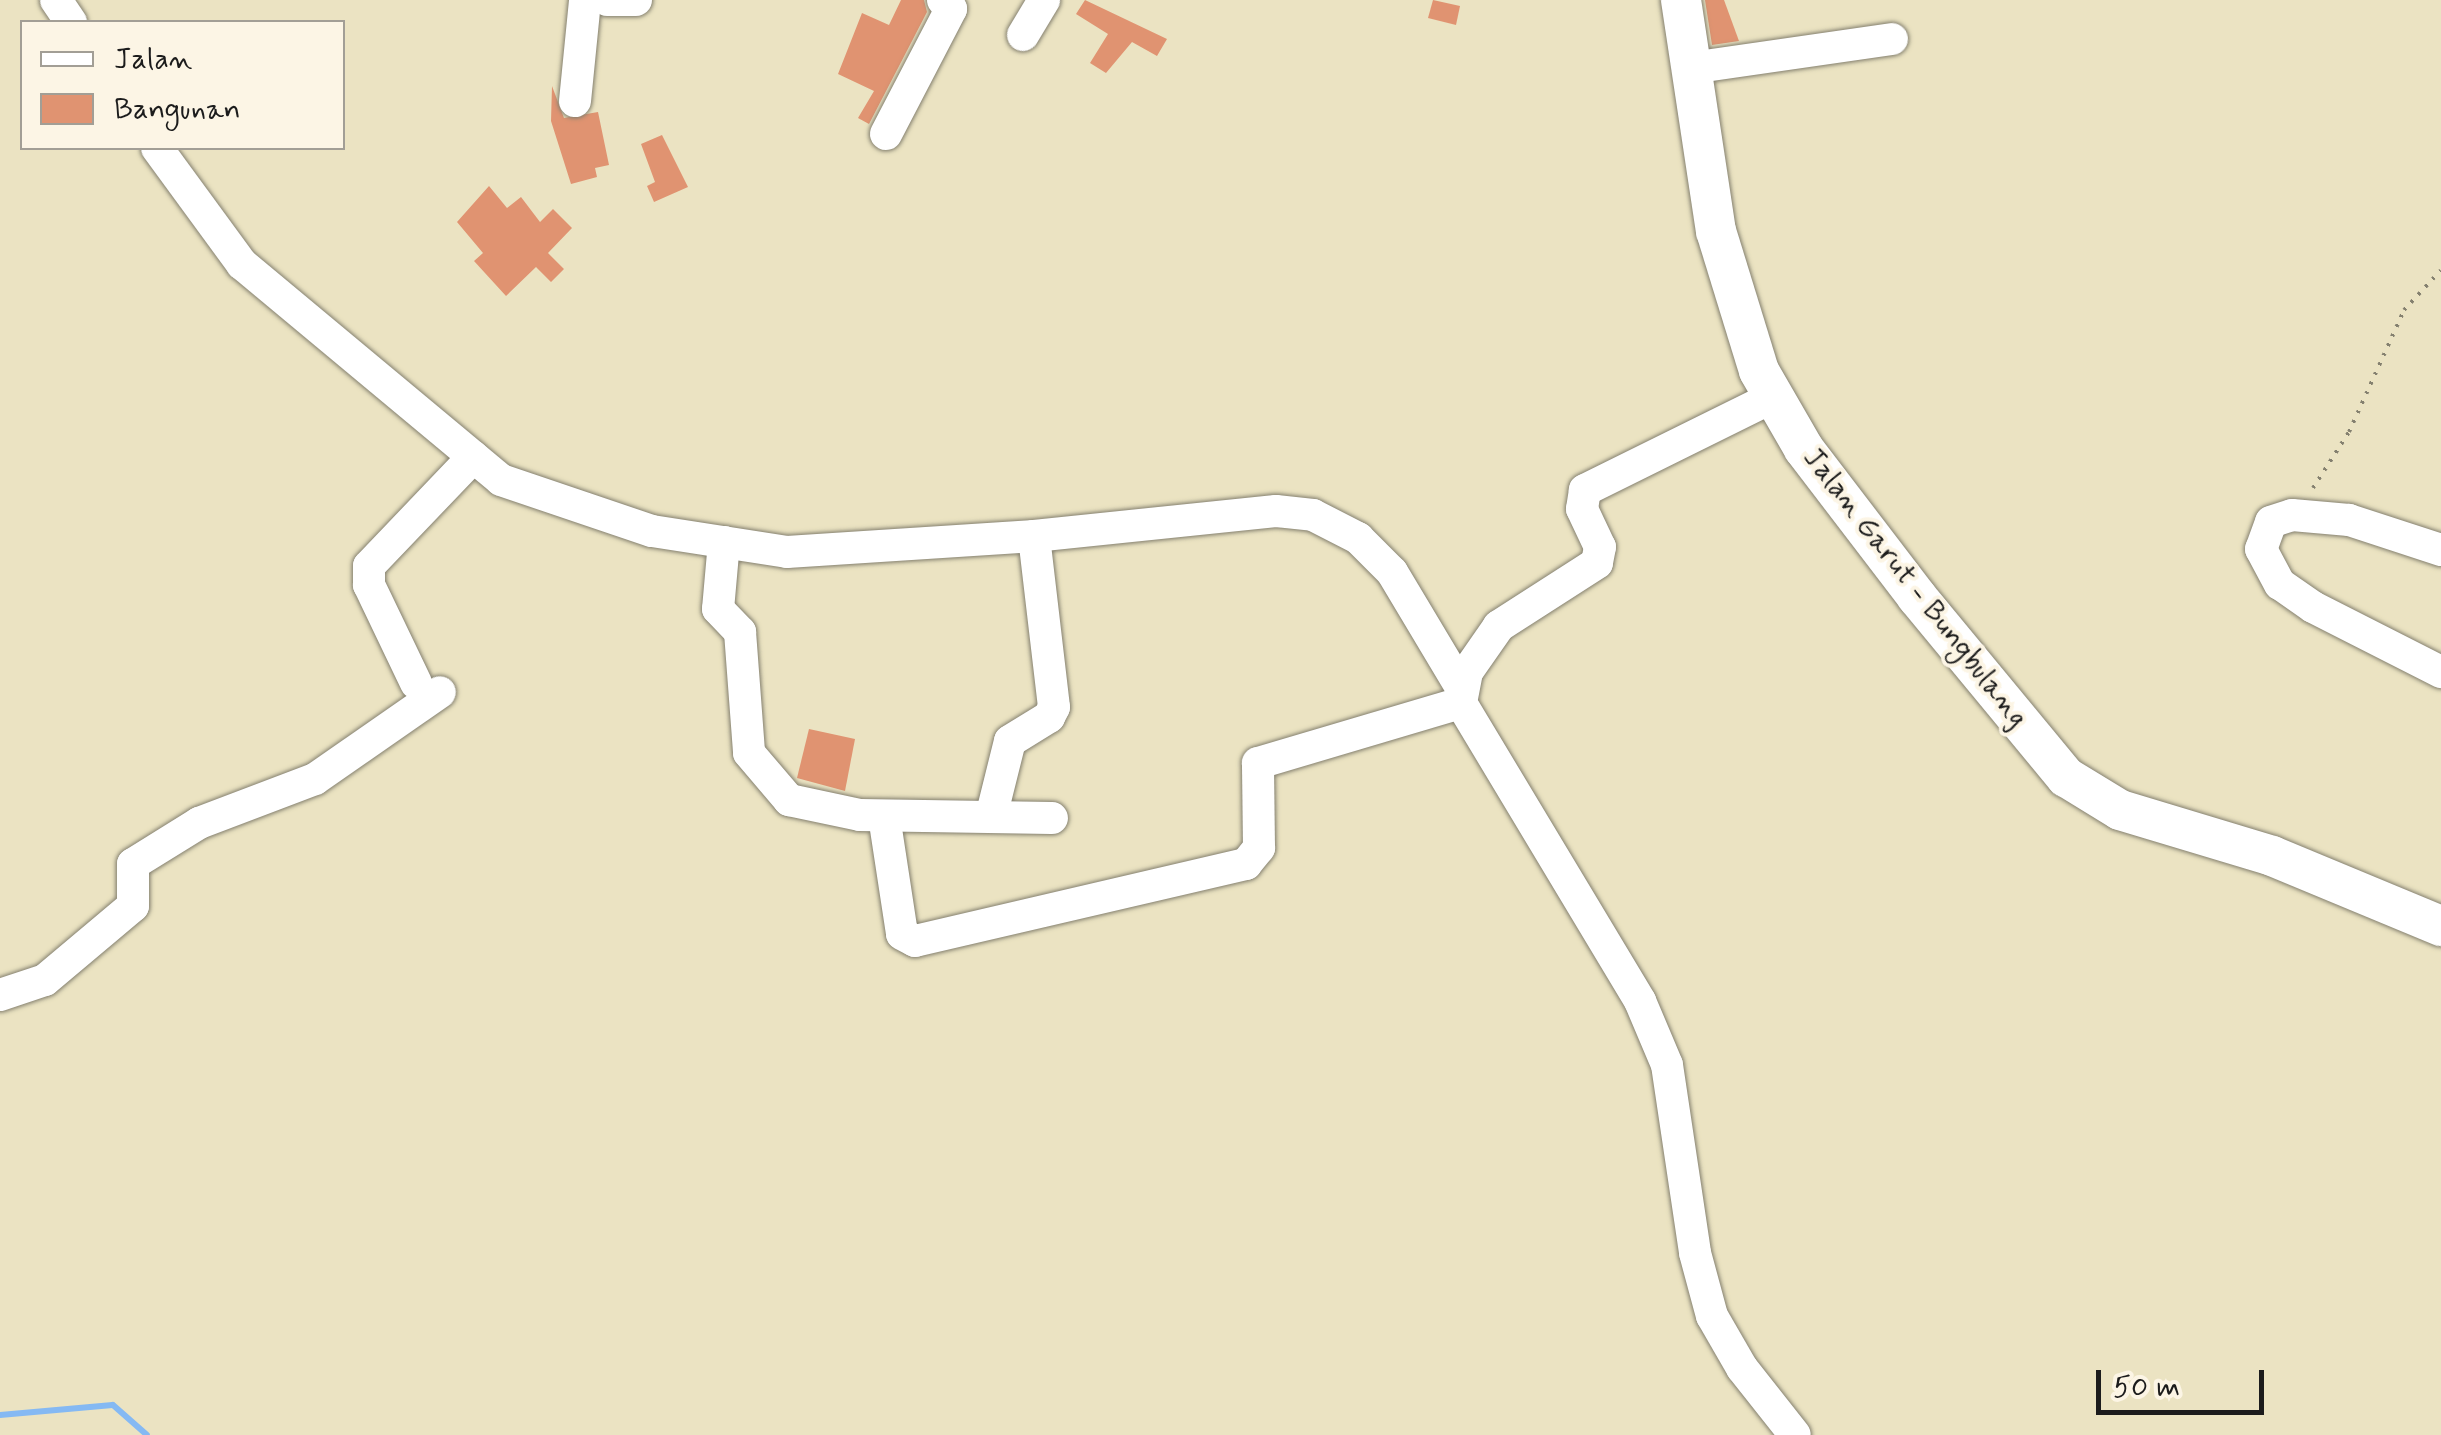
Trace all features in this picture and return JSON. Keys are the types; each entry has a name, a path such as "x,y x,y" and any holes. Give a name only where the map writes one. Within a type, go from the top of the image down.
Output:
{"main road":[{"name":"Jalan Garut - Bungbulang","path":"1681,0 1721,254 1773,398 1917,597 2066,777 2134,816 2272,856 2441,926"}],"street":[{"path":"575,101 584,0"},
{"path":"607,0 636,0"},
{"path":"886,134 951,9 943,0"},
{"path":"1022,35 1044,0"},
{"path":"1691,68 1892,39"},
{"path":"158,150 242,264 473,457 521,487 652,531 787,552 1034,536 1276,511 1313,515 1358,538 1392,572 1640,1001 1667,1065 1694,1253 1712,1316 1742,1368 1795,1435"},
{"path":"884,816 902,934 914,941 1246,864 1259,848 1258,762 1462,696 1499,626 1597,563 1600,547 1582,509 1585,490 1773,398"},
{"path":"0,995 45,980 132,906 133,864 199,823 315,779 428,687 370,585 369,566 473,457"},
{"path":"2441,550 2349,520 2292,515 2271,522 2262,540 2262,558 2280,584 2441,672"},
{"path":"991,818 1010,741 1054,707 1034,536"},
{"path":"724,542 718,609 740,632 749,753 789,800 829,812 884,816 1052,818"}],"path":[{"path":"2292,515 2334,462 2404,310 2441,270"}],"building":[{"path":"901,0 924,0 927,12 869,124 858,118 874,91 838,74 862,13 889,25"},
{"path":"1085,0 1167,39 1157,56 1132,42 1106,73 1090,63 1108,34 1076,14"},
{"path":"1433,0 1460,6 1456,25 1428,18"},
{"path":"1705,0 1724,0 1739,41 1712,45"},
{"path":"552,86 564,118 598,112 609,165 595,168 597,177 571,184 551,121"},
{"path":"662,135 688,187 654,202 647,186 655,182 641,144"},
{"path":"489,186 507,208 521,197 540,222 553,209 572,228 548,253 564,269 551,282 536,267 506,296 474,261 483,253 457,222"},
{"path":"809,729 855,739 845,791 797,778"}],"waterway":[{"path":"0,1415 113,1405 147,1435"}]}
